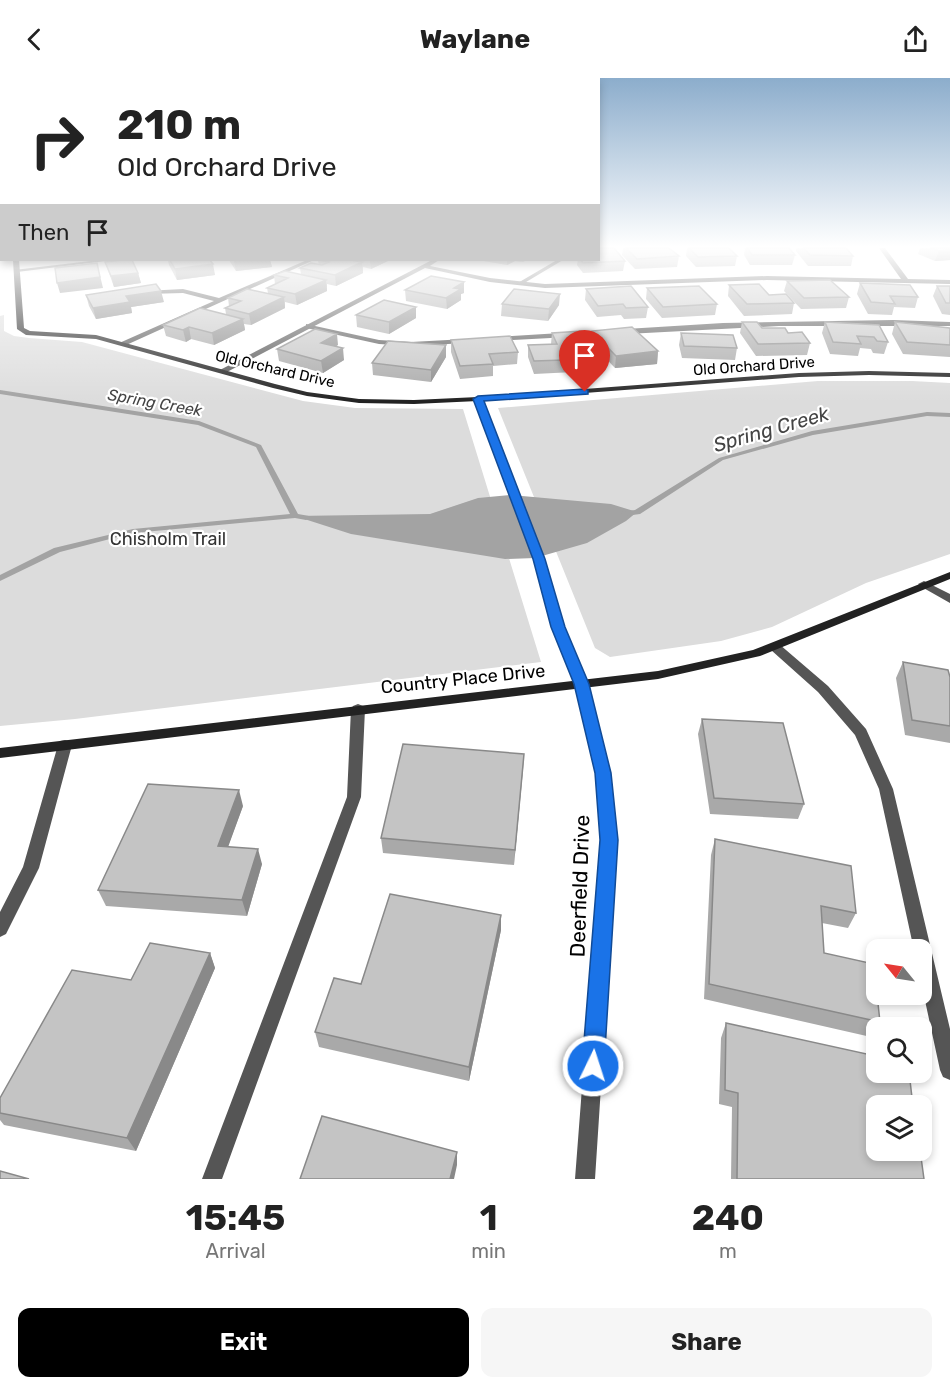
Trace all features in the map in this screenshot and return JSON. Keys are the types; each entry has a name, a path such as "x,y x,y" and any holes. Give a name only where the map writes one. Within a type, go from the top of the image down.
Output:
{"street":[{"name":"Old Orchard Drive","path":"19,299 21,329 29,333 65,333 96,337 307,394 359,401 414,402 478,399 799,375 869,373 950,375"},
{"path":"222,371 359,299"},
{"path":"121,344 219,300"},
{"path":"485,340 690,326 864,321 950,324"},
{"path":"309,326 379,342 411,344 473,341"},
{"name":"Deerfield Drive","path":"478,399 539,559 558,627 581,684 603,773 609,840 585,1179"},
{"name":"Country Place Drive","path":"0,753 658,675 775,647 950,575"},
{"path":"924,584 950,599"},
{"path":"775,647 823,689 861,733 886,789 950,1070"},
{"path":"212,1179 354,796 358,709"},
{"path":"0,929 31,868 65,745"}],"green space":[{"name":"Chisholm Trail","path":"4,315 4,331 14,336 82,342 303,401 355,408 463,409 541,662 75,719 0,726 0,316"},
{"path":"818,381 950,383 950,554 866,583 772,627 721,641 610,657 595,648 498,408"}],"shaded area":[{"path":"511,495 611,504 637,512 626,521 587,543 535,558 505,559 351,534 295,516 430,514 478,498"}],"building":[{"path":"88,299 128,299 130,302 93,308"},
{"path":"234,299 279,299 249,314 225,308 241,301"},
{"path":"506,299 556,299 549,309 502,304"},
{"path":"593,299 642,299 648,307 626,308 623,304 598,306"},
{"path":"657,299 712,299 717,304 663,307"},
{"path":"743,299 791,299 794,303 747,304"},
{"path":"869,299 892,299 895,304 871,302"},
{"path":"384,300 416,307 389,322 356,315"},
{"path":"200,308 243,319 212,333 189,327 183,330 163,325"},
{"path":"742,322 757,322 762,328 785,328 788,333 802,332 810,343 758,344"},
{"path":"825,322 879,325 888,342 877,341 874,337 857,336 861,344 833,342"},
{"path":"895,322 950,328 950,345 907,342"},
{"path":"632,327 658,351 616,356 592,331"},
{"path":"315,329 337,334 321,343 343,348 321,361 277,349"},
{"path":"582,331 595,359 534,361 528,345 557,344 552,333"},
{"path":"681,333 733,335 737,348 684,346"},
{"path":"510,336 518,352 489,354 493,364 460,366 451,340"},
{"path":"388,341 446,345 431,370 372,363"},
{"path":"903,662 948,670 950,726 912,720"},
{"path":"702,719 783,723 804,804 714,798"},
{"path":"403,744 524,754 515,850 381,838"},
{"path":"148,784 239,790 218,846 258,849 242,900 98,890"},
{"path":"715,839 851,866 856,913 821,906 824,953 866,962 866,1005 878,1005 879,1017 866,1017 866,1019 709,984"},
{"path":"390,894 501,915 469,1067 315,1032 334,978 361,984"},
{"path":"150,943 210,953 127,1138 0,1113 0,1098 72,970 131,980"},
{"path":"726,1023 866,1054 866,1083 910,1083 912,1095 866,1095 866,1161 922,1161 924,1179 737,1179 738,1093 725,1090"},
{"path":"322,1116 457,1152 450,1179 300,1179"},
{"path":"0,1171 29,1179 0,1179"}],"waterway":[{"name":"Spring Creek","path":"0,392 199,423 259,446 295,516"},
{"name":"Spring Creek","path":"625,514 637,512 721,459 812,433 927,414 950,415"},
{"name":"Spring Creek","path":"0,578 57,550 133,531 295,516"},
{"name":"Spring Creek","path":"295,516 306,518"}],"route":[{"path":"585,392 478,399 539,559 558,627 581,684 603,773 609,840 593,1066"}]}
